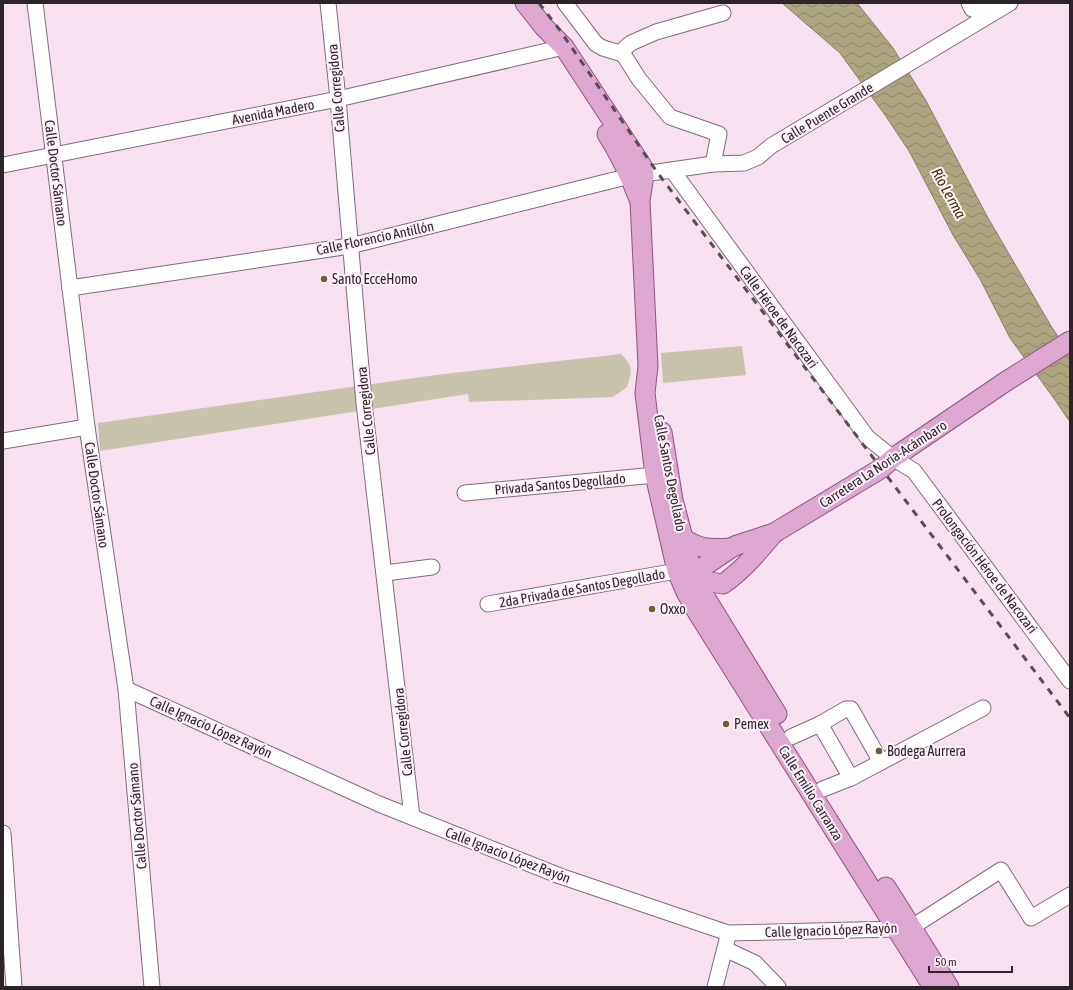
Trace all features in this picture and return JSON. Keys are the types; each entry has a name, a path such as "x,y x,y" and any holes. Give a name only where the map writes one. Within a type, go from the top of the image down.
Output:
{"main road":[{"path":"525,3 559,49 616,148 637,175"},
{"name":"Calle Santos Degollado","path":"637,175 640,201 648,366 645,393 655,475 684,580"},
{"name":"Carretera La Noria-Acámbaro","path":"684,580 737,544 774,533 882,468 893,458 1070,340"},
{"name":"Calle Santos Degollado","path":"648,366 655,392 673,500 682,538 684,580"},
{"path":"714,612 714,603 723,584 741,571 774,533"},
{"path":"682,538 706,549 731,548"},
{"path":"684,580 723,584"},
{"name":"Calle Emilio Carranza","path":"684,580 714,612 823,789 905,928 933,987"},
{"name":"Calle Emilio Carranza","path":"684,580 905,928 949,987"}],"street":[{"name":"Calle Doctor Sámano","path":"35,3 87,426 126,689 152,987"},
{"name":"Calle Corregidora","path":"328,3 338,99 364,403 385,573 412,817"},
{"path":"565,3 596,44 603,48 623,54 639,79 670,117 719,134 713,164"},
{"path":"969,3 972,9 976,10 988,3"},
{"name":"Calle Puente Grande","path":"637,175 713,164 744,163 758,158 771,146 1010,3"},
{"path":"623,54 625,48 631,43 656,32 723,13"},
{"name":"Avenida Madero","path":"3,165 338,99 559,49"},
{"name":"Calle Héroe de Nacozari","path":"672,170 867,437 893,458"},
{"name":"Calle Florencio Antillón","path":"70,288 350,246 637,175"},
{"path":"3,441 87,426"},
{"name":"Prolongación Héroe de Nacozari","path":"893,458 914,471 1070,681"},
{"name":"Privada Santos Degollado","path":"465,493 655,475"},
{"path":"385,573 432,567"},
{"name":"2da Privada de Santos Degollado","path":"488,604 684,580"},
{"name":"Calle Ignacio López Rayón","path":"126,689 379,804 560,876 728,933 905,928"},
{"path":"823,789 851,778 983,708"},
{"path":"791,737 820,724 846,709 851,709 881,762"},
{"path":"820,724 851,778"},
{"path":"3,833 14,987"},
{"path":"905,928 1001,870 1031,918 1070,895"},
{"path":"715,987 728,933"},
{"path":"725,949 755,963 778,987"}],"shaded area":[{"path":"742,346 746,375 663,383 661,353"},
{"path":"621,354 628,362 631,373 627,387 613,397 469,402 468,394 100,451 98,423 436,375"}],"water":[{"name":"Río Lerma","path":"782,3 857,3 893,48 925,99 988,218 1051,326 1070,354 1070,422 1010,338 980,279 953,235 909,151 885,115 840,53"}],"railway":[{"path":"539,3 559,29 657,172 1070,718"}],"place":[{"name":"Santo EcceHomo","path":"324,279"},
{"name":"Oxxo","path":"652,609"},
{"name":"Pemex","path":"726,724"},
{"name":"Bodega Aurrera","path":"879,751"}]}
